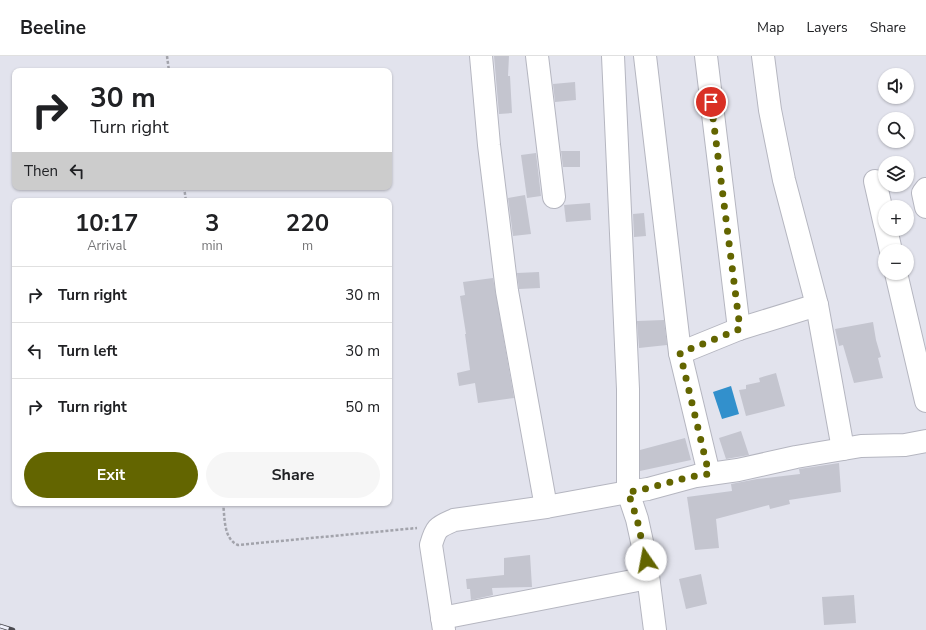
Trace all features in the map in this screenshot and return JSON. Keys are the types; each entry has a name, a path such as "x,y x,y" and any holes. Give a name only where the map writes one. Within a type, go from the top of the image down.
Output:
{"street":[{"path":"480,56 489,146 507,290 546,507"},
{"path":"537,56 554,197"},
{"path":"613,56 628,389 628,492 637,519 646,560 655,630"},
{"path":"645,56 680,353 709,474"},
{"path":"706,56 740,329"},
{"path":"763,56 770,110 784,180 817,305 843,449"},
{"path":"875,181 879,200"},
{"path":"926,189 924,193 926,207"},
{"path":"898,280 926,402"},
{"path":"680,353 740,329 817,305"},
{"path":"648,578 443,624 432,545 434,532 441,526 454,520 546,507 648,489 696,476 738,470 796,457 843,449 861,446 905,445 926,441"}],"path":[{"path":"167,56 169,68"},
{"path":"223,506 227,532 233,543 238,545 441,526"}],"water":[{"path":"731,386 739,414 722,419 713,392"}],"building":[{"path":"494,56 509,56 508,76 510,76 512,113 499,114"},
{"path":"575,82 576,100 555,102 553,84"},
{"path":"561,151 580,151 580,167 563,167"},
{"path":"536,153 541,196 527,198 521,155"},
{"path":"525,195 531,234 513,236 508,198"},
{"path":"590,203 591,220 566,222 564,205"},
{"path":"644,213 646,236 634,237 633,214"},
{"path":"539,272 540,288 519,289 517,273"},
{"path":"493,278 514,398 478,403 475,383 459,386 457,373 470,370 460,296 465,295 463,282"},
{"path":"664,320 667,345 639,348 637,321"},
{"path":"873,322 881,357 878,358 883,378 854,383 843,345 839,346 835,329"},
{"path":"776,373 785,406 746,416 739,390 746,389 746,385 760,382 759,378"},
{"path":"741,431 749,455 726,459 719,438"},
{"path":"685,438 691,460 640,471 640,450"},
{"path":"839,463 841,492 789,500 790,504 770,509 769,505 716,519 719,548 695,550 687,497 732,491 731,484 757,479 800,474 799,469"},
{"path":"530,555 532,587 492,588 493,595 471,600 470,589 467,589 466,579 504,575 504,558"},
{"path":"701,574 707,604 686,609 679,579"},
{"path":"854,595 856,623 824,625 822,597"}],"railway":[{"path":"0,626 13,630"}],"route":[{"path":"646,560 637,519 628,492 648,489 709,474 680,353 740,329 711,102"}]}
